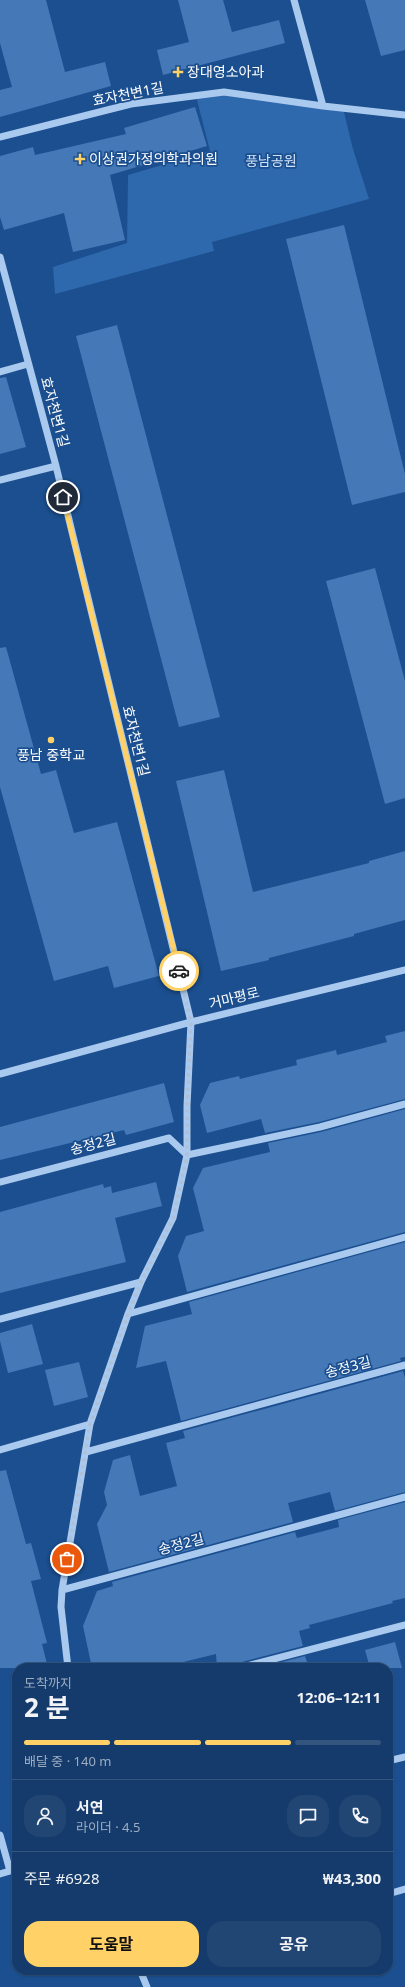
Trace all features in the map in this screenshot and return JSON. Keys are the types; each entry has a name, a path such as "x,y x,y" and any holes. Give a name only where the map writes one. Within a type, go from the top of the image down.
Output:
{"street":[{"path":"294,0 323,106"},
{"name":"효자천변1길","path":"0,137 131,104 224,92 323,106 405,115"},
{"name":"효자천변1길","path":"0,257 56,466 191,1022"},
{"name":"효자천변1길","path":"0,372 28,364"},
{"name":"효자천변1길","path":"0,480 56,466"},
{"name":"거마평로","path":"0,1074 191,1022 405,970"},
{"path":"67,1663 61,1607 62,1590 90,1424 128,1314 141,1282 173,1218 187,1155 187,1106 191,1022"},
{"path":"187,1155 320,1127 405,1104"},
{"name":"송정2길","path":"0,1182 169,1138 187,1155"},
{"path":"128,1314 405,1237"},
{"path":"0,1319 141,1282"},
{"name":"송정3길","path":"86,1452 405,1365"},
{"path":"0,1450 90,1424"},
{"name":"송정2길","path":"62,1590 405,1497"},
{"path":"259,1663 405,1625"},
{"path":"393,1760 405,1757"},
{"path":"0,1835 12,1867"},
{"path":"0,1874 12,1870"},
{"path":"142,1975 147,1987"}],"green space":[{"name":"풍남공원","path":"224,92 343,108 353,149 369,199 212,242 214,251 55,294 53,267 127,243 128,175 210,151 196,96"}],"building":[{"path":"0,0 46,0 65,72 105,62 111,86 0,117 0,90 12,87 0,43"},
{"path":"178,0 223,0 232,32 279,20 285,43 163,75 157,50 189,42"},
{"path":"365,0 405,0 405,50 381,56"},
{"path":"195,107 207,146 110,175 125,240 73,252 64,213 4,230 0,217 0,156 33,147 35,155 126,134 124,128"},
{"path":"344,225 405,474 405,492 352,505 286,239"},
{"path":"117,325 220,717 179,727 76,336"},
{"path":"6,377 26,447 0,454 0,378"},
{"path":"375,568 405,681 405,798 385,804 326,581"},
{"path":"6,647 41,774 56,770 74,833 117,822 159,976 114,988 108,966 54,981 0,787 0,648"},
{"path":"224,770 253,892 369,863 369,861 405,851 405,920 354,934 354,936 269,958 269,960 221,971 176,781"},
{"path":"405,1031 405,1099 319,1122 265,1133 261,1119 207,1133 200,1105 210,1083 239,1076 240,1079 297,1065 296,1060 336,1050 337,1055 387,1042 385,1036"},
{"path":"164,1083 174,1122 126,1135 124,1130 0,1160 0,1127"},
{"path":"405,1109 405,1232 187,1292 178,1256 186,1236 204,1231 193,1188 203,1168 270,1152 268,1143 321,1132"},
{"path":"156,1182 162,1206 115,1218 126,1262 0,1293 0,1212 103,1184 104,1188 111,1186 112,1193"},
{"path":"405,1242 405,1357 400,1358 401,1361 181,1421 166,1361 136,1368 145,1326 192,1314 189,1302"},
{"path":"32,1324 43,1364 8,1373 0,1341 0,1333"},
{"path":"79,1362 88,1397 54,1406 45,1370"},
{"path":"403,1371 405,1378 405,1492 335,1511 330,1492 288,1503 293,1522 109,1572 97,1524 107,1505 104,1492 113,1460 130,1455 140,1496 177,1486 166,1443 185,1438 183,1431"},
{"path":"6,1470 26,1544 31,1543 41,1579 31,1581 47,1643 42,1644 47,1663 12,1663 12,1668 0,1668 0,1471"},
{"path":"405,1502 405,1598 392,1601 393,1603 309,1625 310,1628 299,1631 303,1646 238,1663 217,1663 216,1654 179,1663 91,1663 83,1626 97,1591 113,1586 112,1582 295,1532 297,1538 339,1527 338,1520"},
{"path":"395,1642 402,1668 393,1668 393,1663 369,1663 365,1650"},
{"path":"305,1656 307,1663 278,1663"}],"way so far":[{"path":"67,1559 90,1424 128,1314 141,1282 173,1218 187,1155 187,1106 191,1022 179,971"}],"place":[{"name":"장대영소아과","path":"178,72"},
{"name":"이상권가정의학과의원","path":"80,159"},
{"name":"풍남 중학교","path":"51,740"}],"route":[{"path":"63,497 179,971"}]}
